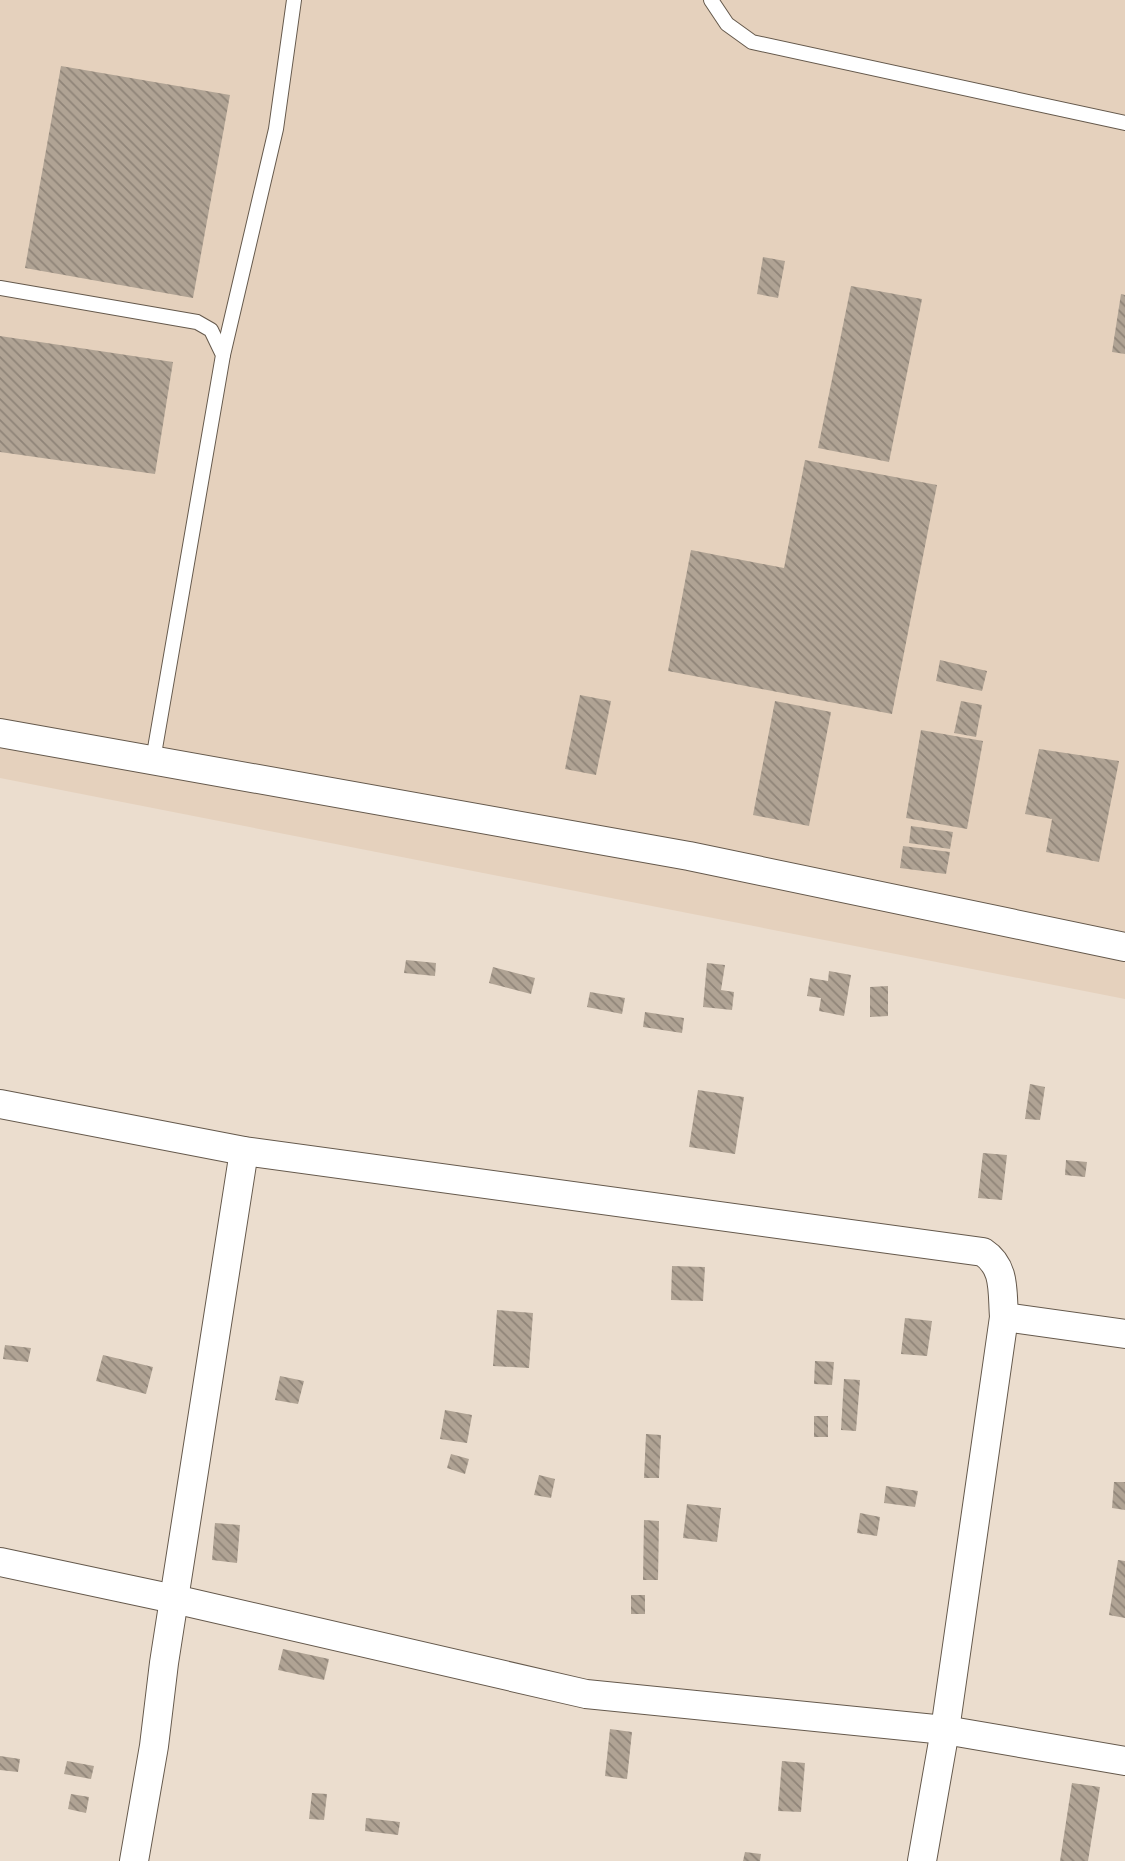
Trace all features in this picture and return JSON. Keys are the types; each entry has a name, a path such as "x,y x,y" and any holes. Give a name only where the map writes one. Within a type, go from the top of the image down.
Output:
{"street":[{"path":"0,733 689,856 1125,947"},
{"path":"0,1104 244,1152 983,1252 995,1260 1001,1279 1004,1317 945,1730 922,1861"},
{"path":"134,1861 154,1746 174,1599 244,1152"},
{"path":"1004,1317 1125,1334"},
{"path":"0,1562 174,1599 586,1694 945,1730 1125,1761"}],"lane":[{"path":"153,760 223,355 276,129 294,0"},
{"path":"711,0 727,24 752,42 1125,123"},
{"path":"0,288 197,322 211,330 223,355"}],"shaded area":[{"path":"0,0 1125,0 1125,999 0,778"}],"building":[{"path":"61,66 230,95 193,298 25,268"},
{"path":"763,257 785,261 778,298 757,294"},
{"path":"851,286 922,299 889,462 818,448"},
{"path":"1121,294 1125,295 1125,354 1112,352"},
{"path":"0,336 173,362 155,474 0,452"},
{"path":"805,460 937,485 892,714 668,671 691,550 784,568"},
{"path":"940,660 987,671 982,691 936,681"},
{"path":"580,695 611,701 596,775 565,769"},
{"path":"775,701 831,712 809,826 753,815"},
{"path":"961,701 982,705 976,737 954,733"},
{"path":"921,730 983,741 967,829 906,818"},
{"path":"1039,749 1119,761 1099,862 1046,852 1052,819 1025,814"},
{"path":"911,826 953,832 950,849 909,843"},
{"path":"903,846 950,852 946,874 900,868"},
{"path":"406,960 436,963 435,976 404,973"},
{"path":"707,963 725,965 721,990 734,992 732,1010 703,1007"},
{"path":"493,967 535,978 531,994 489,983"},
{"path":"829,971 851,975 844,1016 819,1011 821,998 807,996 810,978 828,981"},
{"path":"888,986 888,1016 870,1017 870,987"},
{"path":"590,992 625,998 622,1014 587,1007"},
{"path":"645,1012 684,1018 682,1033 643,1027"},
{"path":"1030,1084 1045,1087 1040,1120 1025,1119"},
{"path":"698,1090 744,1097 735,1154 689,1147"},
{"path":"983,1153 1007,1155 1002,1200 978,1198"},
{"path":"1066,1160 1087,1162 1085,1177 1065,1175"},
{"path":"672,1266 705,1267 703,1301 671,1300"},
{"path":"497,1310 533,1313 529,1368 493,1366"},
{"path":"905,1318 932,1321 927,1356 901,1354"},
{"path":"5,1345 31,1348 28,1362 3,1359"},
{"path":"103,1355 153,1367 146,1394 96,1381"},
{"path":"815,1361 834,1362 832,1385 814,1384"},
{"path":"280,1376 304,1381 298,1404 275,1400"},
{"path":"844,1379 860,1380 856,1431 841,1430"},
{"path":"445,1410 472,1415 467,1443 440,1439"},
{"path":"814,1416 828,1416 828,1437 814,1437"},
{"path":"646,1434 661,1435 659,1478 644,1478"},
{"path":"451,1454 469,1459 465,1474 447,1468"},
{"path":"539,1475 555,1479 551,1498 534,1495"},
{"path":"1114,1482 1125,1482 1125,1510 1112,1508"},
{"path":"886,1486 918,1491 915,1507 884,1503"},
{"path":"687,1504 721,1508 717,1542 683,1538"},
{"path":"860,1513 880,1517 877,1536 857,1533"},
{"path":"644,1520 659,1521 658,1580 643,1580"},
{"path":"215,1523 240,1525 237,1563 212,1560"},
{"path":"1118,1560 1125,1561 1125,1618 1109,1615"},
{"path":"631,1595 645,1595 645,1614 631,1614"},
{"path":"283,1649 329,1659 324,1680 278,1670"},
{"path":"610,1729 632,1732 627,1779 605,1776"},
{"path":"0,1756 20,1759 18,1772 0,1770"},
{"path":"67,1761 94,1766 91,1779 64,1774"},
{"path":"782,1761 805,1763 801,1812 778,1811"},
{"path":"1072,1783 1100,1787 1088,1861 1060,1861"},
{"path":"312,1793 327,1794 324,1820 309,1819"},
{"path":"71,1794 89,1797 86,1813 68,1809"},
{"path":"366,1818 400,1822 398,1835 365,1831"},
{"path":"745,1852 761,1854 760,1861 743,1861"}]}
